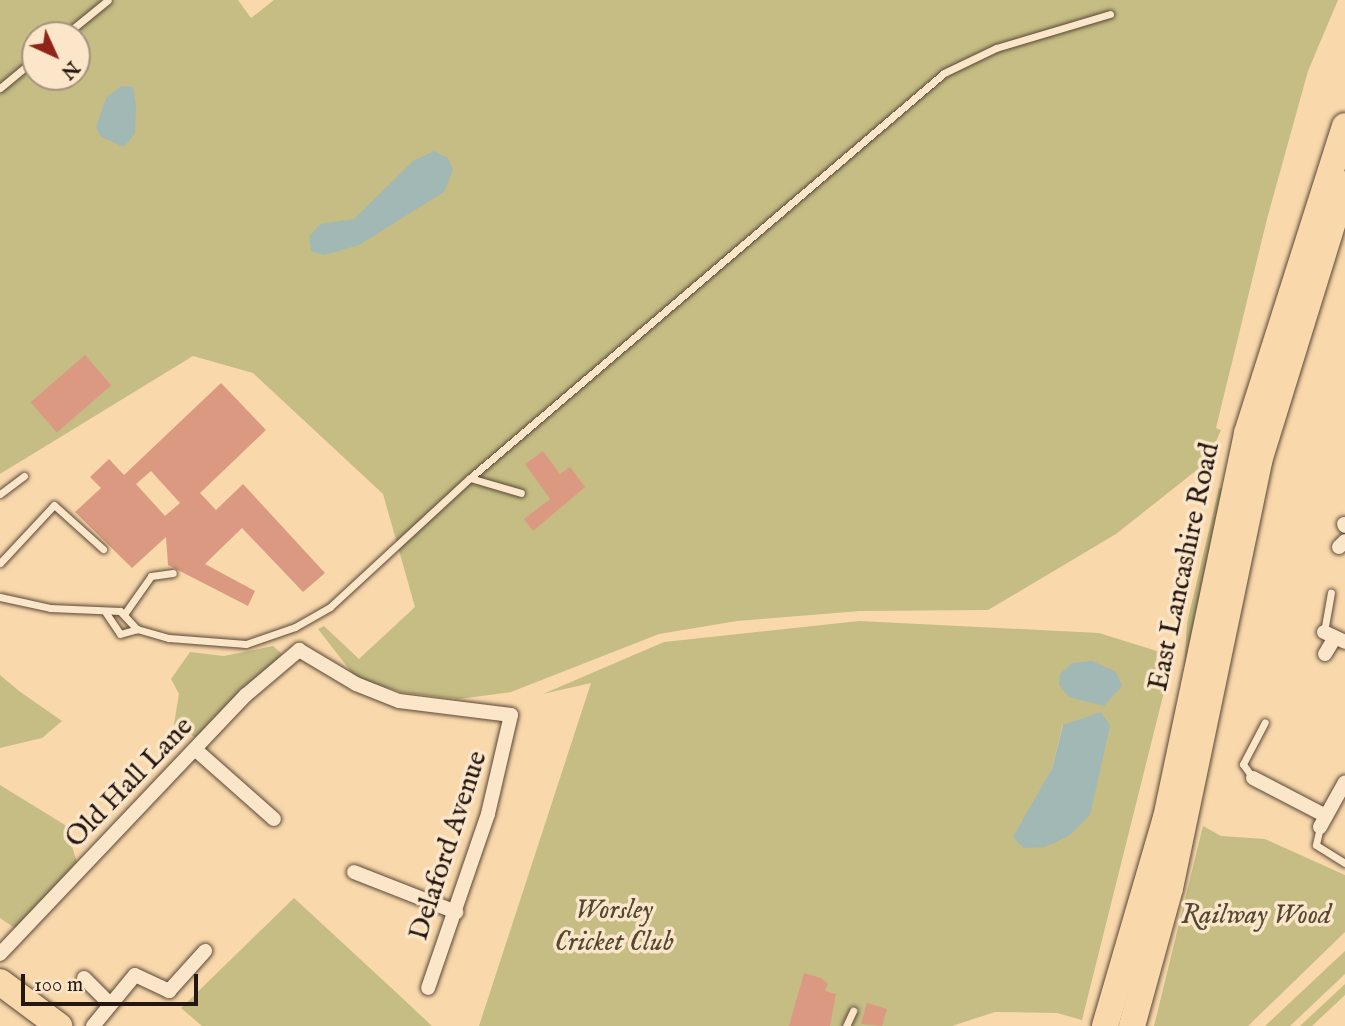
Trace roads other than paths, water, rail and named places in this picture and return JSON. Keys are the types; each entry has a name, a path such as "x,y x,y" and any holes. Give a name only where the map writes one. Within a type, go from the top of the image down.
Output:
{"highway":[{"name":"East Lancashire Road","path":"1105,1026 1166,818 1247,433 1345,126"},
{"name":"East Lancashire Road","path":"1132,1026 1160,925 1259,461 1345,184"},
{"path":"1120,1026 1143,954 1160,925"},
{"path":"0,982 59,1026"}],"street":[{"path":"1325,654 1335,638"},
{"name":"Old Hall Lane","path":"0,954 287,655 299,650 356,684 399,701 506,712 512,717"},
{"name":"Delaford Avenue","path":"428,988 456,912 512,717"},
{"path":"196,750 274,819"},
{"path":"1253,778 1323,822 1345,782"},
{"path":"354,872 456,912"},
{"path":"93,1026 109,1003 135,975 169,991 205,951"},
{"path":"85,978 109,1003"}],"lane":[{"path":"82,21 108,0"},
{"path":"106,613 120,634 136,629 215,645 246,644 295,627 330,607 470,478 944,73 996,48 1110,14"},
{"path":"0,88 21,71"},
{"path":"0,494 24,476"},
{"path":"470,478 521,493"},
{"path":"0,563 54,505 103,549"},
{"path":"125,613 151,576 173,573"},
{"path":"1331,593 1335,638"},
{"path":"0,597 106,613 125,613"},
{"path":"125,613 136,629"},
{"path":"1253,778 1243,764 1265,722"},
{"path":"1323,822 1316,845 1345,863"},
{"path":"846,1026 853,1011"}],"water":[{"path":"121,86 133,87 136,105 135,133 124,147 101,137 96,127 106,98"},
{"path":"434,151 448,158 453,170 444,192 359,245 324,255 311,251 309,237 320,224 354,219 413,161"},
{"path":"1092,661 1116,672 1122,686 1104,706 1069,697 1059,685 1060,674 1072,663"},
{"path":"1101,712 1110,726 1090,815 1069,836 1045,847 1023,848 1013,837 1052,768 1063,725"}],"park label":[{"name":"Railway Wood","path":"1256,916"},
{"name":"Worsley Cricket Club","path":"614,927"}]}
